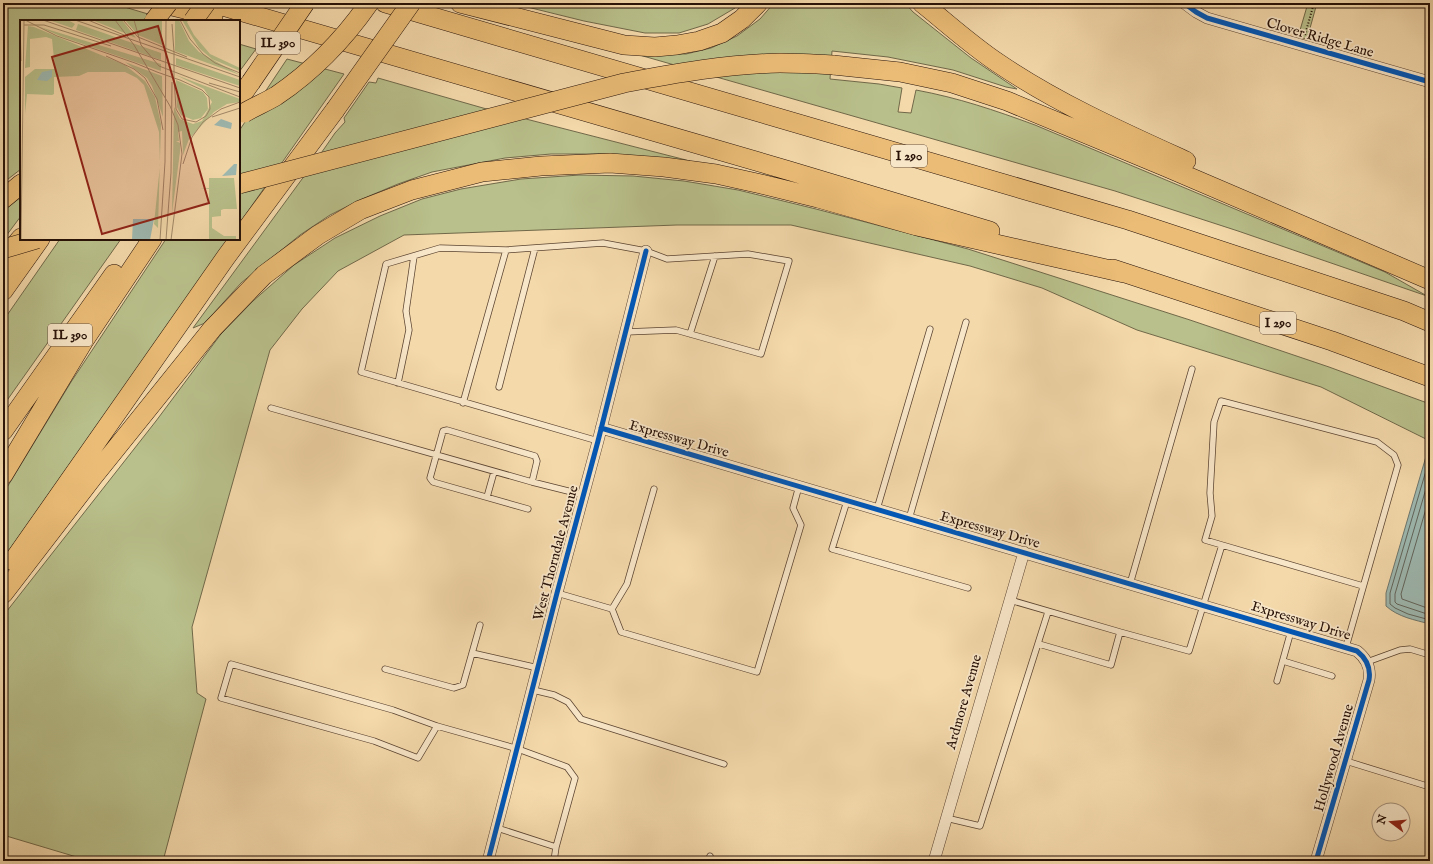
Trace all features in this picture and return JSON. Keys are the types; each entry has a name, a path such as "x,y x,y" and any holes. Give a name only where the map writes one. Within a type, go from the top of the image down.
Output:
{"highway":[{"path":"160,3 229,20"},
{"path":"155,20 168,3"},
{"path":"194,20 206,3"},
{"name":"I 290","path":"212,3 1029,242 1332,341 1430,377"},
{"name":"IL 390","path":"240,109 251,82 305,3"},
{"path":"240,109 315,55 337,32 359,3"},
{"path":"240,109 275,97 297,81 321,60 344,36 370,3"},
{"name":"I 290","path":"385,3 1128,220 1404,311 1430,322"},
{"path":"240,238 335,110 411,3"},
{"path":"460,3 624,45 655,47 699,41 722,33 742,19 758,3"},
{"path":"924,4 996,62 1070,107 1297,213 1335,240"},
{"path":"240,22 358,49 444,71"},
{"path":"240,184 624,83 681,72 720,68 780,63 833,65 900,72 952,83 1007,101 1430,280"},
{"path":"3,594 93,477 212,329 264,275 318,236 360,210 412,190 482,172 541,166 610,163 664,167 716,174 761,184 818,198 917,226 1124,273"},
{"path":"3,183 20,183"},
{"path":"3,199 20,184"},
{"path":"3,260 20,239"},
{"path":"3,249 35,240"},
{"path":"3,291 38,240"},
{"name":"IL 390","path":"3,431 138,240"},
{"path":"3,475 83,342 151,240"},
{"path":"3,575 239,240"}],"street":[{"name":"Clover Ridge Lane","path":"1184,3 1207,18 1430,82"},
{"name":"West Thorndale Avenue","path":"488,861 646,251"},
{"name":"Expressway Drive","path":"601,428 1346,647 1357,651 1367,662"},
{"name":"Ardmore Avenue","path":"934,861 1024,552"},
{"name":"Hollywood Avenue","path":"1316,861 1369,680 1370,668 1367,662"}],"lane":[{"path":"598,441 463,403 361,372 386,264 440,248 506,250 603,243 646,251 667,259 748,254 789,261 761,354 676,330 625,332"},
{"path":"499,387 535,248"},
{"path":"463,403 506,250"},
{"path":"398,383 409,330 406,311 414,256"},
{"path":"690,334 715,256"},
{"path":"909,519 966,322"},
{"path":"877,509 930,329"},
{"path":"1130,584 1192,370"},
{"path":"1346,647 1398,466 1394,455 1377,442 1221,401 1214,422 1210,494 1212,516 1205,540 1363,586"},
{"path":"271,408 494,472 584,495"},
{"path":"528,510 433,482 430,478 443,431 447,430 535,456 537,461 532,482"},
{"path":"487,498 494,472"},
{"path":"612,609 621,632 758,672 801,525 793,508 799,486"},
{"path":"612,609 626,584 654,489"},
{"path":"847,501 832,549 968,588"},
{"path":"1010,600 1188,652 1222,545"},
{"path":"557,593 612,609"},
{"path":"946,818 980,826 1048,612"},
{"path":"386,669 454,688 463,685 480,625"},
{"path":"1277,681 1291,631"},
{"path":"1039,644 1111,665 1120,632"},
{"path":"1367,662 1400,650 1410,649 1430,655"},
{"path":"472,653 538,668"},
{"path":"1283,661 1332,676"},
{"path":"437,726 418,758 374,741 221,698 231,664 393,710 437,726 518,749 567,767 575,778 556,847 554,861"},
{"path":"533,690 554,695 568,702 581,719 724,764"},
{"path":"1346,761 1430,787"},
{"path":"497,828 556,847"}],"path":[{"path":"1302,45 1314,3"}],"green space":[{"path":"3,3 111,3 148,14 144,20 20,20 20,170 3,183"},
{"path":"511,3 738,3 735,8 708,24 679,33 645,33 584,21"},
{"path":"774,3 905,3 913,12 971,58 1017,89 1006,87 953,70 888,57 832,51 830,79 902,88 898,112 911,113 916,90 947,97 1005,114 1035,125 1385,272 1427,296 1238,231 1115,191 636,54 686,54 711,48 737,36 760,19"},
{"path":"1308,3 1317,3 1307,39 1298,37"},
{"path":"240,44 256,49 240,71"},
{"path":"287,59 344,74 240,223 240,130"},
{"path":"378,78 483,108 690,161 609,154 551,154 505,158 432,172 362,199 330,215 300,235 241,283 205,323 193,328 335,133 345,122 344,118 369,82 376,83"},
{"path":"580,175 633,176 684,181 738,190 968,249 1190,320 1329,367 1430,404 1430,441 1321,387 1137,330 1042,288 970,266 791,225 677,225 404,235 338,271 302,309 270,350 192,627 197,693 206,699 163,861 90,861 3,835 3,616 156,421 221,334 253,301 294,265 335,238 380,216 422,199 461,189 521,179"},
{"path":"20,198 20,217 3,240 3,211"},
{"path":"59,240 120,240 3,406 3,321"},
{"path":"165,240 227,240 3,559 3,494 71,382"}],"water":[{"path":"1430,451 1430,624 1407,618 1391,610 1386,606 1386,593 1427,453"}],"cycle path":[{"path":"1184,3 1207,18 1430,82"},
{"path":"488,861 646,251"},
{"path":"601,428 1357,651 1368,664 1369,680 1316,861"}]}
